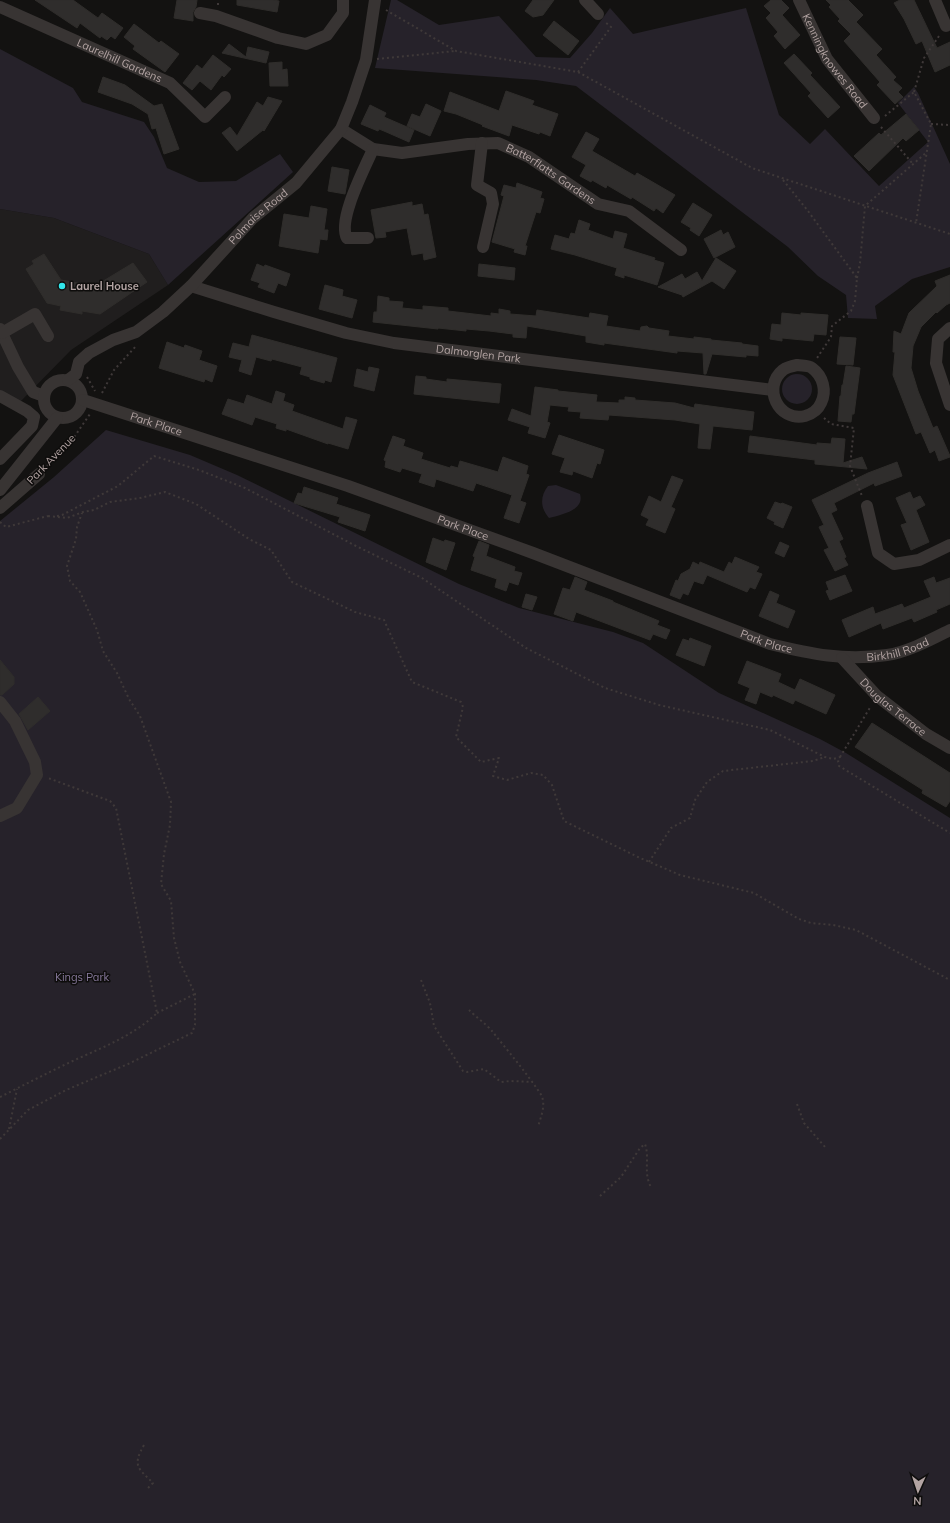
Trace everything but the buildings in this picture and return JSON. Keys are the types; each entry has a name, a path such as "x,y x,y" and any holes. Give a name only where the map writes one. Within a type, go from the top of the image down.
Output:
{"street":[{"path":"200,13 216,16 278,38 306,44 327,35 343,12 343,0"},
{"path":"585,0 598,14"},
{"name":"Kenningknowes Road","path":"799,0 827,59 874,118"},
{"path":"935,0 946,26"},
{"name":"Polmaise Road","path":"68,380 76,374 79,362 89,353 113,340 136,332 163,312 191,286 253,218 296,183 341,129 366,60 375,2"},
{"name":"Laurelhill Gardens","path":"0,7 170,83 205,117 225,97"},
{"name":"Batterflatts Gardens","path":"341,129 373,149 402,153 482,143 498,143 529,157 598,204 629,211 681,250"},
{"path":"482,143 477,185 491,194 493,204 483,247"},
{"path":"368,238 346,238 344,233 349,204 373,149"},
{"name":"Dalmorglen Park","path":"191,286 346,333 394,343 772,390"},
{"path":"44,396 33,392 18,367 1,331 35,314 48,336"},
{"path":"950,328 938,339 936,363 950,405"},
{"path":"797,365 811,367 821,378 824,389 824,397 820,405 809,415 800,417 791,416 783,412 775,402 772,390 776,378 787,368 797,365"},
{"path":"61,380 68,380 78,387 82,393 82,406 76,414 66,419 57,418 49,413 45,407 44,396 46,389 51,384 61,380"},
{"path":"0,396 27,410 34,417 32,426 0,459"},
{"name":"Park Place","path":"83,400 96,399 348,486 533,553 770,644 809,654 842,658"},
{"path":"0,490 57,418"},
{"name":"Park Avenue","path":"0,508 39,474"},
{"path":"867,506 878,553 894,564 920,560 950,545"},
{"name":"Birkhill Road","path":"842,658 889,655 924,643 950,630"},
{"name":"Douglas Terrace","path":"842,658 876,696 926,734 950,748"},
{"path":"0,702 18,728 35,762 37,775 17,808 0,816"}],"path":[{"path":"375,2 456,51"},
{"path":"578,72 611,27 598,14"},
{"path":"913,164 874,118 881,112 885,117 914,92 924,58 946,26"},
{"path":"366,60 456,51 578,72 752,168 950,234"},
{"path":"914,92 931,124 916,223"},
{"path":"931,124 950,125"},
{"path":"811,367 831,337 832,326 851,311 855,301 865,206 927,152"},
{"path":"782,179 808,211 857,278"},
{"path":"79,362 96,399"},
{"name":"Park Avenue","path":"39,474 70,443 96,399"},
{"path":"815,411 831,424 854,428 850,466 854,479 867,506"},
{"path":"0,522 1,526 6,527 48,516 62,515 118,486 154,456 191,467 245,488 356,546 422,578 526,648 605,688 659,705 770,730 825,758"},
{"path":"48,516 67,518 83,512 94,510 110,502 140,498 165,492 196,504 249,539 271,550 292,582 355,612 384,620 412,682 461,702 463,707 456,737 481,762 499,758 493,776 507,780 531,773 543,775 552,785 564,821 649,862 680,875 754,893 799,919 811,923 833,925 856,930 950,980"},
{"path":"0,1139 28,1110 66,1090 128,1064 192,1033 195,1025 195,994 180,962 174,938 171,901 161,884 164,854 170,825 171,802 140,716 128,699 117,673 102,651 97,630 80,592 70,581 67,566 76,539 77,527 83,512"},
{"path":"876,696 840,757 838,762 839,766 950,833"},
{"path":"649,862 671,828 690,818 695,800 707,782 723,771 840,757"},
{"path":"37,775 110,801 116,808 157,1014"},
{"path":"421,980 429,998 434,1026 464,1071 467,1072 484,1069 501,1082 533,1082"},
{"path":"0,1098 130,1035 157,1014 195,994"},
{"path":"469,1010 493,1032 533,1082 544,1099 542,1115 538,1127"},
{"path":"8,1130 17,1089"},
{"path":"797,1104 804,1122 826,1148"},
{"path":"600,1196 621,1177 640,1148 645,1144 648,1156 648,1182 651,1187"},
{"path":"144,1444 137,1460 139,1468 153,1483 148,1488"}],"shaded area":[{"path":"0,209 54,218 149,254 168,285 71,350 20,402 0,394"}],"green space":[{"path":"391,0 397,0 439,25 499,16 536,57 570,58 592,33 610,8 633,34 746,8 779,115 810,144 825,129 879,186 928,142 898,103 914,87 950,164 950,267 912,279 875,306 877,319 848,318 846,295 818,276 788,247 576,86 536,80 375,68"},
{"path":"0,49 73,88 82,102 144,122 154,137 167,168 199,182 236,181 280,154 293,172 168,285 149,254 54,218 0,209"},
{"path":"797,374 808,378 812,389 808,400 797,404 786,400 782,389 786,378"},
{"name":"Kings Park","path":"106,430 190,455 237,475 459,584 519,608 613,632 643,643 719,693 820,739 846,753 950,818 950,1523 0,1523 0,521 54,477"},
{"path":"556,485 580,494 581,500 576,508 571,511 549,518 544,510 542,498 548,486"}],"place":[{"name":"Laurel House","path":"62,286"}]}
